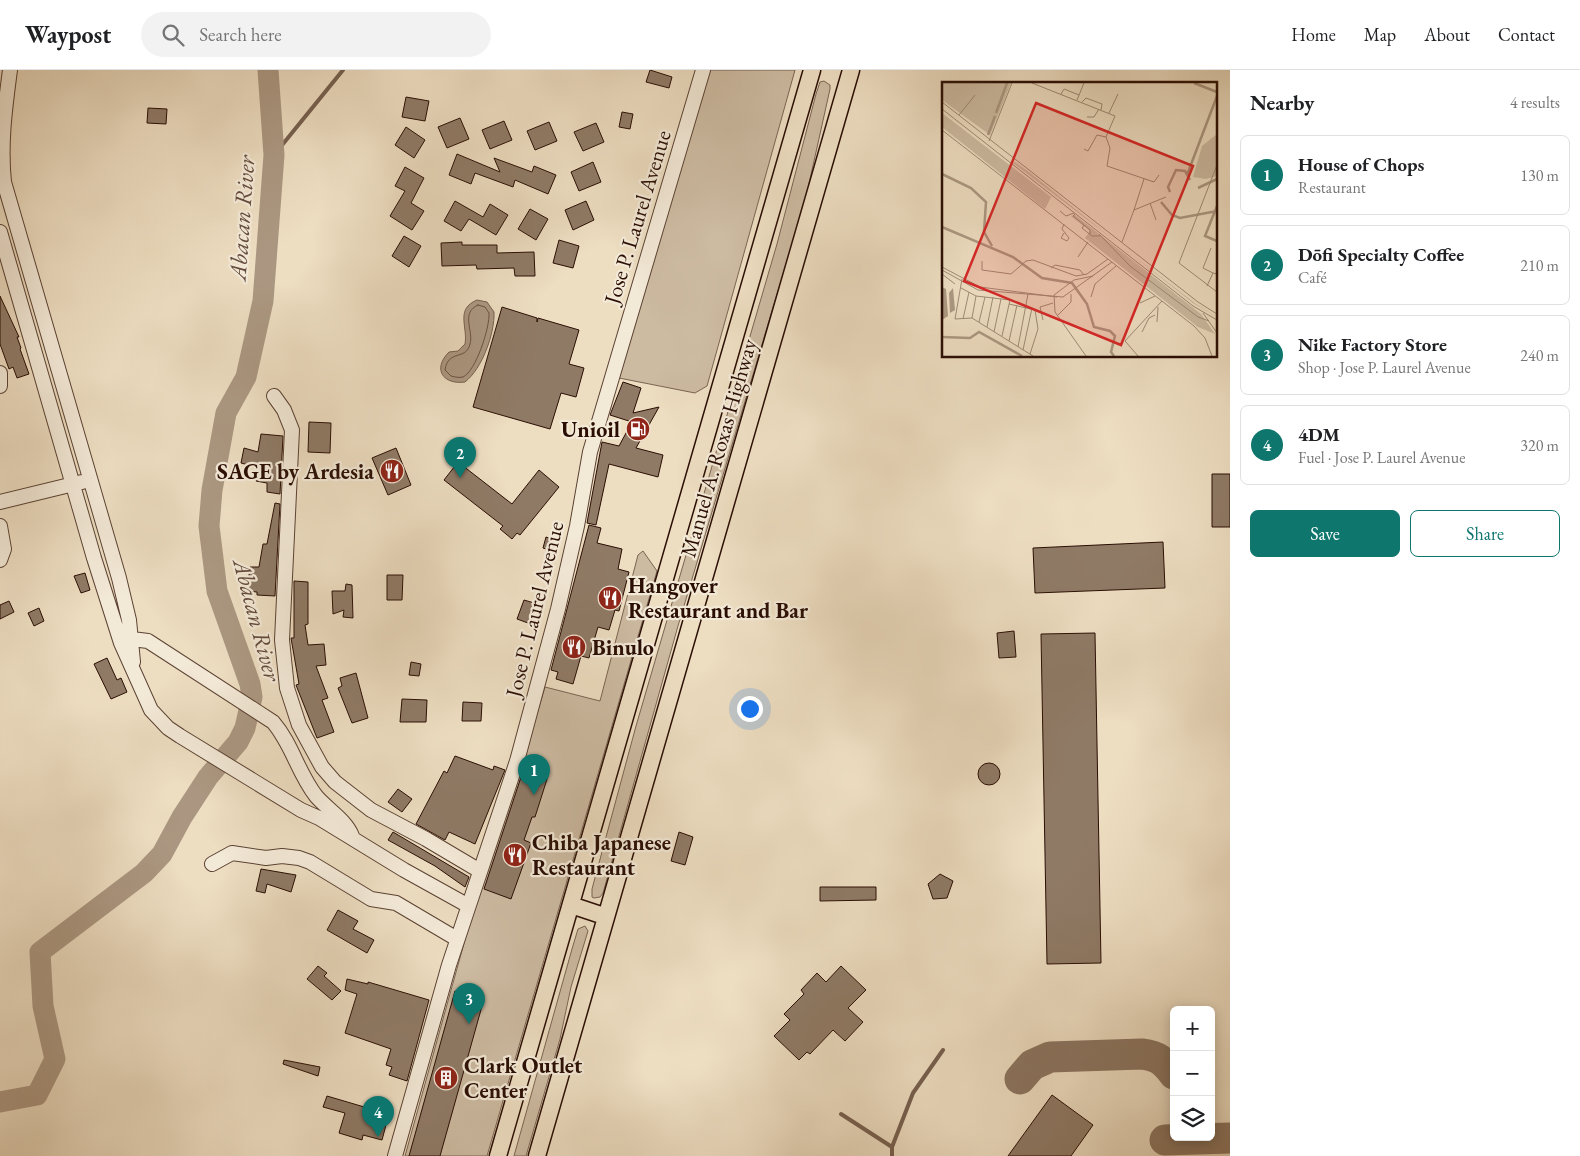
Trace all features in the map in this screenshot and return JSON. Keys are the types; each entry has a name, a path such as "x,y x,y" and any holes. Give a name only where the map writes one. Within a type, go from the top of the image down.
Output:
{"main road":[{"name":"Manuel A. Roxas Highway","path":"498,1156 812,70"},
{"name":"Manuel A. Roxas Highway","path":"536,1156 604,916 851,70"},
{"path":"571,905 604,916"}],"street":[{"path":"10,70 2,138 1,160 4,182 119,578 126,641"},
{"name":"Jose P. Laurel Avenue","path":"395,1156 466,909 517,761 578,526 590,452 703,70"},
{"path":"0,232 73,485 126,641 133,671 144,698 158,720 301,810 320,818 338,835 351,843 402,874 466,909"},
{"path":"0,373 0,386"},
{"path":"274,396 289,420 292,436 282,640 287,688 292,706 311,749 336,782 371,810 426,839 480,871"},
{"path":"0,502 89,480"},
{"path":"0,560 4,554 1,535"},
{"path":"126,641 142,639 153,644 273,722 288,742 308,784 316,796 348,828 351,843"},
{"path":"273,722 292,706"},
{"path":"212,864 232,853 266,858 282,856 299,858 310,862 371,899 396,903 457,939"}],"shaded area":[{"path":"709,70 795,70 707,386 695,393 619,378"},
{"path":"824,81 830,85 830,89 806,197 678,626 603,893 600,897 594,898 592,897 592,889 636,726 777,244 816,94 820,82"},
{"path":"643,551 657,571 487,1156 405,1156 478,893 521,767 545,687 600,701 638,555"},
{"path":"585,926 588,931 571,987 560,1039 526,1156 514,1156 578,929"}],"water":[{"path":"477,300 487,302 494,312 490,340 482,360 471,376 465,382 451,381 442,374 441,364 449,352 458,351 465,344 464,313 470,304"}],"building":[{"path":"650,70 672,77 669,88 646,82"},
{"path":"406,97 429,101 425,121 402,117"},
{"path":"148,108 167,109 166,124 147,123"},
{"path":"622,112 633,114 630,129 619,127"},
{"path":"460,118 469,139 447,148 438,127"},
{"path":"504,121 512,140 490,149 482,130"},
{"path":"549,122 557,141 535,150 527,131"},
{"path":"596,123 604,142 583,151 574,132"},
{"path":"406,127 425,140 414,158 395,145"},
{"path":"457,154 500,172 494,158 532,172 534,166 556,175 548,194 515,180 513,187 475,173 471,184 449,175"},
{"path":"593,162 601,182 579,191 571,172"},
{"path":"405,167 424,178 411,203 424,211 412,230 390,216 405,191 395,186"},
{"path":"455,201 483,217 490,204 508,215 496,235 469,219 461,231 444,221"},
{"path":"586,201 594,220 573,230 565,210"},
{"path":"530,209 548,219 536,240 518,229"},
{"path":"404,236 421,246 409,267 392,256"},
{"path":"559,240 579,246 573,268 553,263"},
{"path":"462,242 462,245 497,245 497,253 534,252 535,276 515,276 514,268 477,269 476,265 442,266 441,243"},
{"path":"0,296 19,337 17,337 20,349 29,374 17,378 13,367 9,369 0,344"},
{"path":"502,307 537,318 537,322 538,318 579,330 569,364 584,368 576,397 561,393 550,429 473,407"},
{"path":"623,382 641,388 633,413 659,407 636,448 663,455 658,477 609,464 596,525 587,523 602,442 619,446 632,422 610,415"},
{"path":"309,422 331,423 330,453 308,452"},
{"path":"261,434 283,436 280,494 267,492 267,483 256,481 259,468 241,463 244,448 258,452"},
{"path":"396,448 411,485 388,495 372,458"},
{"path":"458,462 512,504 539,470 559,487 520,535 517,533 512,539 500,529 503,526 444,480"},
{"path":"1212,474 1230,474 1230,527 1212,527"},
{"path":"275,503 280,504 275,596 257,595 257,592 247,591 250,567 259,567 263,544 267,544"},
{"path":"589,525 601,528 597,543 622,549 618,569 629,572 619,611 615,610 609,630 598,627 589,658 581,656 573,684 556,679 558,672 551,670"},
{"path":"546,537 558,541 555,552 543,548"},
{"path":"1163,542 1165,588 1035,593 1033,548"},
{"path":"85,573 90,590 81,593 74,576"},
{"path":"387,575 403,575 402,600 387,600"},
{"path":"294,581 308,582 308,624 305,625 308,645 324,644 326,665 316,666 328,698 322,700 334,732 317,738 296,685 299,684 291,638 294,638"},
{"path":"346,584 352,585 353,618 343,617 344,610 333,614 332,591 345,591"},
{"path":"524,600 534,603 528,623 517,619"},
{"path":"9,601 14,612 0,619 0,605"},
{"path":"39,608 44,621 34,626 28,613"},
{"path":"1014,631 1016,657 999,658 997,633"},
{"path":"1095,633 1101,963 1047,964 1041,634"},
{"path":"107,658 117,680 121,678 127,692 111,699 94,664"},
{"path":"411,662 421,664 419,676 409,675"},
{"path":"356,673 368,718 352,723 338,688 342,686 340,678"},
{"path":"402,699 427,700 426,722 400,722"},
{"path":"463,702 482,703 481,721 462,721"},
{"path":"455,756 493,770 494,766 505,770 475,844 449,832 445,840 416,824 444,771 447,773"},
{"path":"989,763 997,766 1000,774 997,782 989,785 981,782 978,774 981,766"},
{"path":"524,768 548,776 535,817 532,817 524,840 531,843 511,899 484,889"},
{"path":"398,789 412,799 402,812 388,802"},
{"path":"393,832 469,877 465,887 435,866 388,840"},
{"path":"679,832 693,837 685,865 671,861"},
{"path":"261,869 296,875 291,892 267,884 265,893 256,891"},
{"path":"940,874 953,881 947,898 933,899 928,884"},
{"path":"820,887 876,887 876,900 820,901"},
{"path":"338,910 358,921 353,929 374,940 367,953 327,930"},
{"path":"318,966 327,973 324,976 341,991 332,1000 307,979"},
{"path":"841,966 866,990 848,1008 863,1022 845,1041 833,1030 810,1054 807,1052 799,1060 774,1036 790,1020 784,1014 804,994 801,990 817,973 826,982"},
{"path":"347,979 368,984 368,982 429,1000 407,1081 389,1075 392,1067 386,1065 391,1049 345,1033 357,994 345,990"},
{"name":"Clark Outlet Center","path":"455,991 484,999 440,1156 409,1156"},
{"path":"284,1060 320,1067 318,1076 283,1064"},
{"path":"1052,1095 1093,1125 1071,1156 1008,1156"},
{"path":"327,1096 371,1109 368,1119 386,1125 382,1140 363,1135 362,1140 339,1133 345,1113 323,1107"}],"waterway":[{"name":"Abacan River","path":"0,1102 37,1095 55,1059 43,1006 40,952 144,873 162,854 182,817 208,777 238,742 245,728 252,697 250,684 217,591 209,526 212,490 226,413 246,377 263,301 274,155 268,70"},
{"path":"274,155 343,70"},
{"path":"892,1156 892,1147 913,1093 943,1050"},
{"path":"841,1114 892,1147"}],"taxiway":[{"path":"1020,1079 1032,1065 1050,1057 1142,1054 1160,1060 1170,1069"},
{"path":"1165,1140 1230,1138"}],"place":[{"name":"Unioil","path":"638,429"},
{"name":"SAGE by Ardesia","path":"392,471"},
{"name":"Dōfi Specialty Coffee","path":"460,478"},
{"name":"Hangover Restaurant and Bar","path":"610,598"},
{"name":"Binulo","path":"574,647"},
{"name":"House of Chops","path":"534,795"},
{"name":"Chiba Japanese Restaurant","path":"515,855"},
{"name":"Nike Factory Store","path":"469,1024"},
{"name":"Clark Outlet Center","path":"446,1078"},
{"name":"4DM","path":"378,1137"}]}
